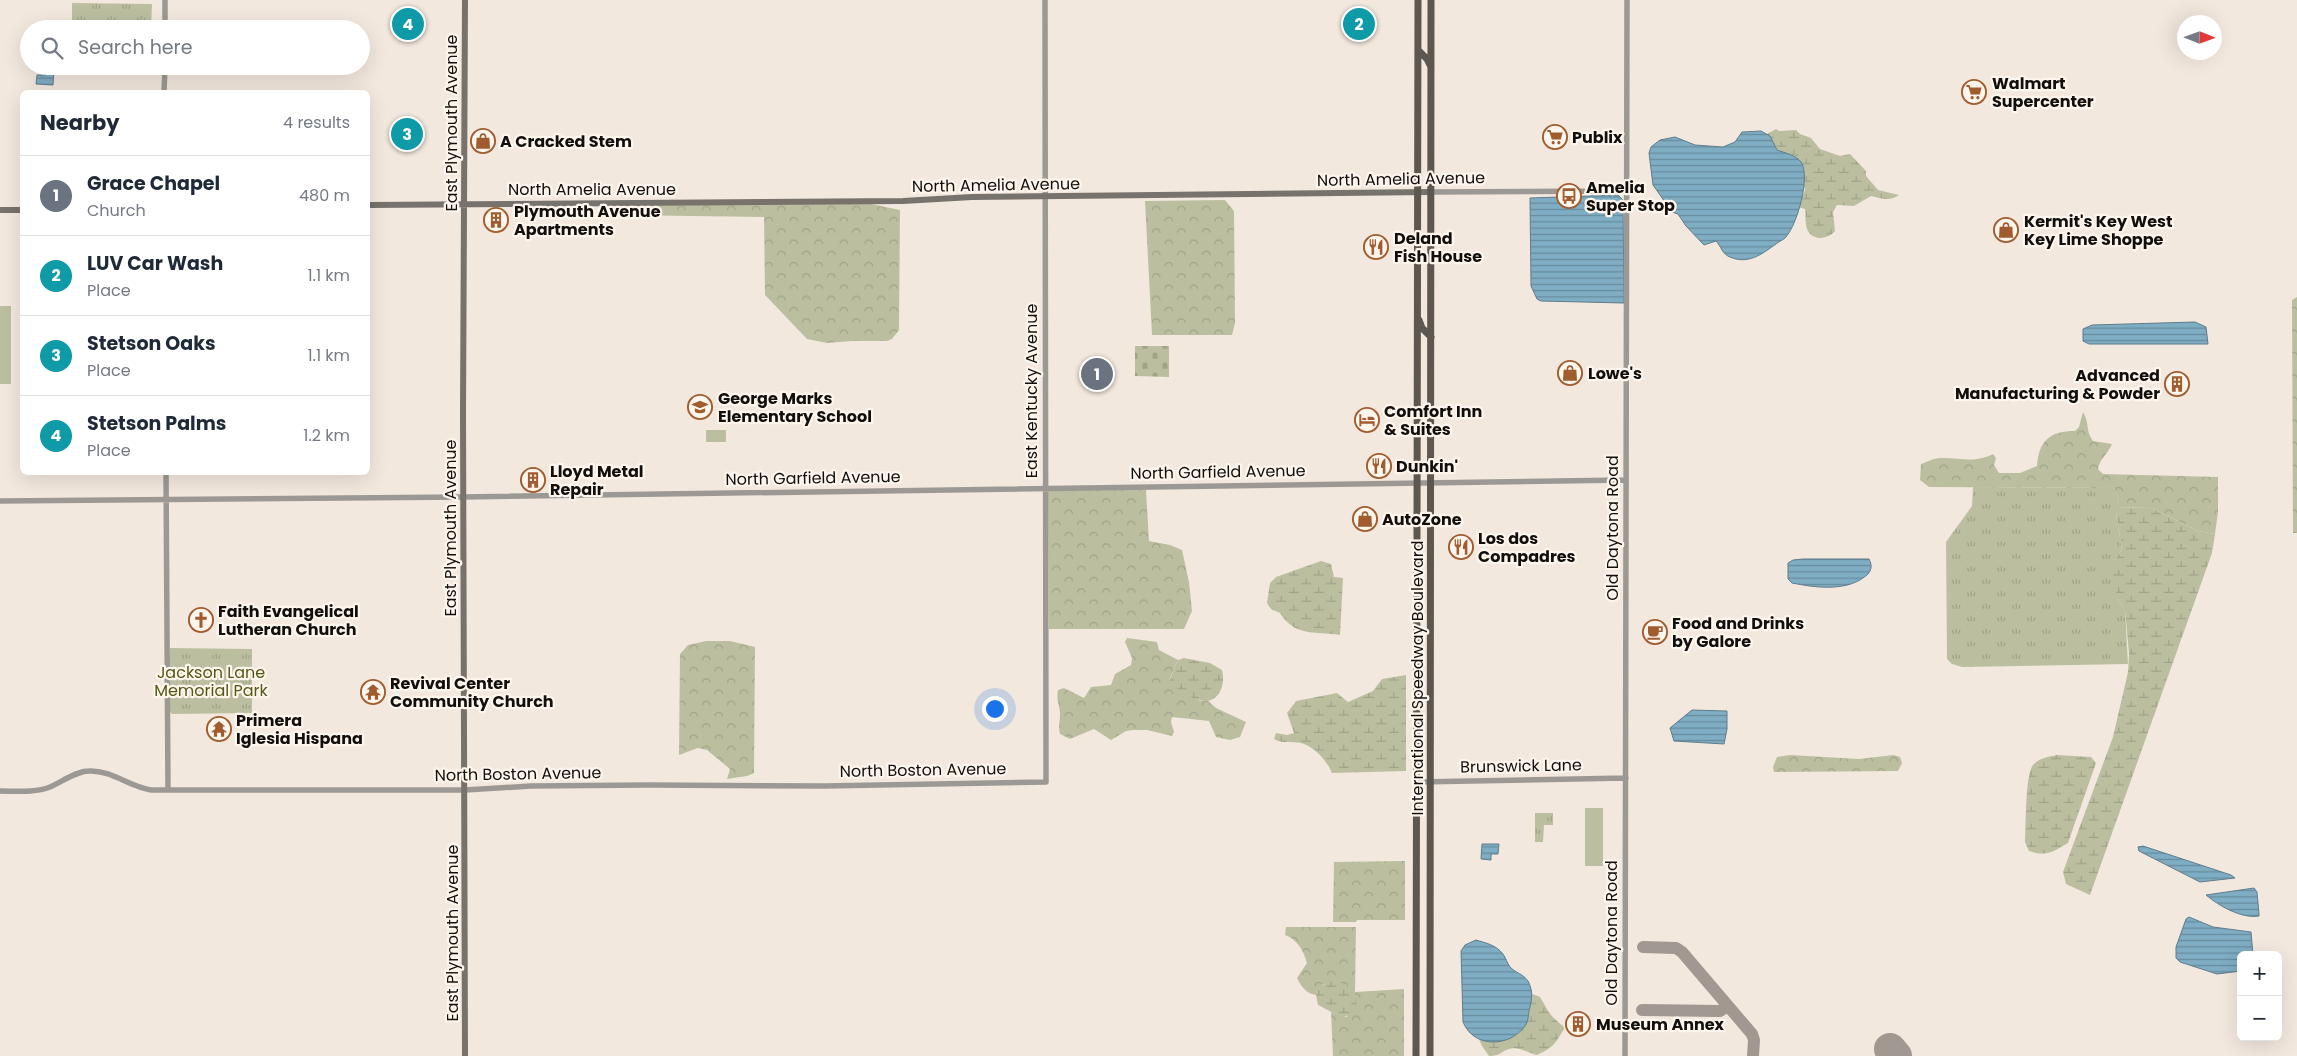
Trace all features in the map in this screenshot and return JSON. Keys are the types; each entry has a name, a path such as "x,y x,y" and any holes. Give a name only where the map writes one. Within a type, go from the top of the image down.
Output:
{"main road":[{"name":"East Plymouth Avenue","path":"465,1056 464,497 466,0"},
{"name":"International Speedway Boulevard","path":"1416,1056 1418,0"},
{"name":"International Speedway Boulevard","path":"1430,1056 1431,0"},
{"path":"1418,50 1427,59 1432,71"},
{"name":"North Amelia Avenue","path":"370,205 893,201 1431,192"},
{"path":"0,210 20,210"},
{"path":"1418,318 1422,328 1431,337"},
{"path":"1418,341 1426,344 1431,355"},
{"path":"1416,903 1422,916 1430,923"},
{"path":"1416,924 1425,932 1430,944"}],"street":[{"path":"165,0 165,20"},
{"name":"East Kentucky Avenue","path":"1046,0 1044,488 1046,782"},
{"name":"Old Daytona Road","path":"1625,1056 1625,480 1628,0"},
{"path":"164,90 165,75"},
{"name":"North Amelia Avenue","path":"1431,192 1626,191"},
{"path":"166,475 168,790"},
{"name":"North Garfield Avenue","path":"0,501 464,497 1431,481 1625,480"},
{"name":"North Boston Avenue","path":"0,792 36,791 49,788 86,770 99,771 138,788 168,790 465,790 593,786 824,786 1046,782"},
{"name":"Brunswick Lane","path":"1417,782 1626,778"}],"green space":[{"path":"72,3 152,4 151,20 72,20"},
{"path":"1776,129 1779,131 1796,130 1800,134 1811,138 1820,149 1840,156 1850,154 1866,171 1866,176 1878,190 1899,195 1889,199 1871,196 1854,206 1837,205 1833,212 1835,231 1827,237 1814,237 1807,230 1805,209 1798,207 1805,190 1795,156 1777,150 1767,134"},
{"path":"1225,200 1234,211 1235,323 1232,335 1152,335 1145,201"},
{"path":"866,203 900,210 899,330 892,339 887,341 827,343 807,339 765,295 764,217 621,215 633,206"},
{"path":"2297,297 2297,533 2293,533 2292,300"},
{"path":"0,306 11,306 11,384 0,384"},
{"path":"1135,346 1169,346 1169,377 1135,376"},
{"path":"2083,412 2093,441 2112,444 2099,465 2098,469 2103,474 2218,477 2218,512 2215,534 2198,531 2151,508 2117,507 2119,500 2114,488 1929,487 1920,480 1921,464 1938,458 1979,459 1993,454 1996,458 1994,465 1999,473 2020,473 2037,466 2040,450 2047,439 2058,433 2075,431 2079,427"},
{"path":"706,430 726,430 726,442 706,442"},
{"path":"1973,487 2114,488 2119,500 2116,514 2122,549 2115,560 2118,599 2125,610 2128,664 1962,667 1952,664 1947,659 1946,542 1972,506"},
{"path":"1048,490 1146,490 1149,541 1170,545 1182,550 1189,582 1192,611 1184,629 1049,629"},
{"path":"2117,507 2151,508 2198,531 2215,534 2212,553 2090,895 2066,884 2063,872 2113,737 2128,672 2129,654 2125,610 2118,599 2111,573 2115,560 2122,549 2116,514"},
{"path":"1321,561 1331,564 1334,577 1343,578 1340,635 1306,632 1292,626 1280,613 1271,609 1267,603 1270,583 1276,577"},
{"path":"1127,638 1157,642 1159,650 1178,660 1169,680 1200,701 1207,700 1216,708 1246,722 1240,737 1230,740 1216,737 1209,721 1172,717 1171,722 1174,732 1172,736 1147,730 1133,730 1126,731 1111,740 1094,729 1070,739 1060,734 1058,690 1064,688 1084,698 1091,687 1111,685 1115,674 1131,665 1132,658 1125,642"},
{"path":"706,641 730,641 755,647 754,773 747,776 727,779 730,769 707,750 698,748 679,755 680,654 688,645"},
{"name":"Jackson Lane Memorial Park","path":"170,648 252,649 252,713 172,714 169,711"},
{"path":"1184,658 1210,663 1222,670 1222,687 1212,700 1199,700 1189,696 1169,681 1178,660"},
{"path":"1406,675 1406,771 1332,773 1323,759 1311,747 1301,743 1274,739 1276,733 1287,735 1294,733 1287,713 1296,701 1337,693 1348,702 1373,691 1382,679"},
{"path":"1790,755 1859,759 1894,755 1900,757 1902,763 1898,771 1774,772 1773,767 1777,757"},
{"path":"2057,755 2091,757 2096,763 2068,843 2049,853 2040,854 2029,851 2025,842 2027,790 2030,770 2038,761"},
{"path":"1585,808 1603,808 1603,866 1585,866"},
{"path":"1535,813 1553,813 1553,825 1544,825 1543,842 1535,842"},
{"path":"1405,861 1405,920 1333,922 1334,862"},
{"path":"1286,927 1356,927 1355,992 1404,989 1404,1056 1333,1056 1331,1012 1347,1017 1355,999 1354,992 1336,984 1323,984 1316,995 1305,990 1297,978 1307,963 1299,946 1285,935"},
{"path":"1330,981 1336,984 1341,983 1355,992 1357,1009 1349,1016 1333,1013 1318,1005 1316,995 1321,986"},
{"path":"1532,994 1540,997 1547,1010 1563,1026 1564,1029 1554,1045 1537,1055 1512,1048 1498,1055 1489,1056 1478,1037 1494,1042 1512,1037 1518,1033 1526,1023"}],"water":[{"path":"37,75 54,75 53,85 36,84"},
{"path":"1761,131 1770,136 1777,150 1793,156 1801,162 1804,169 1803,189 1794,223 1785,238 1754,257 1743,260 1725,254 1716,241 1704,245 1686,226 1678,214 1672,212 1653,185 1649,153 1651,147 1660,140 1675,137 1695,145 1723,147 1735,142 1742,132"},
{"path":"1618,195 1623,200 1624,303 1541,301 1537,299 1531,286 1530,198"},
{"path":"2195,322 2206,327 2208,344 2089,344 2083,341 2083,329 2092,325"},
{"path":"1869,559 1871,567 1868,574 1852,584 1822,587 1792,583 1788,579 1788,563 1793,560"},
{"path":"1692,710 1727,711 1727,729 1724,744 1674,741 1670,728"},
{"path":"1482,844 1499,844 1498,854 1491,854 1491,860 1481,859"},
{"path":"2143,846 2231,875 2235,878 2200,882 2139,851 2138,847"},
{"path":"2254,888 2257,892 2259,916 2238,914 2206,895"},
{"path":"2189,917 2213,927 2251,932 2253,951 2237,951 2237,972 2217,974 2180,962 2176,958 2176,947 2186,919"},
{"path":"1476,940 1497,948 1510,967 1528,981 1531,988 1532,994 1526,1024 1511,1038 1502,1041 1483,1041 1468,1031 1463,1022 1461,951 1465,945"}],"taxiway":[{"path":"1643,947 1676,948 1682,952 1752,1034 1754,1040 1753,1056"},
{"path":"1642,1010 1720,1011 1728,1006"}],"runway":[{"path":"1890,1049 1896,1056"}],"place":[{"name":"Stetson Palms","path":"408,24"},
{"name":"LUV Car Wash","path":"1359,24"},
{"name":"Walmart Supercenter","path":"1974,92"},
{"name":"Stetson Oaks","path":"407,134"},
{"name":"Publix","path":"1555,137"},
{"name":"A Cracked Stem","path":"483,141"},
{"name":"Amelia Super Stop","path":"1569,196"},
{"name":"Plymouth Avenue Apartments","path":"496,220"},
{"name":"Kermit's Key West Key Lime Shoppe","path":"2006,230"},
{"name":"Deland Fish House","path":"1376,247"},
{"name":"Lowe's","path":"1570,373"},
{"name":"Grace Chapel","path":"1097,374"},
{"name":"Advanced Manufacturing & Powder","path":"2177,384"},
{"name":"George Marks Elementary School","path":"700,407"},
{"name":"Comfort Inn & Suites","path":"1367,420"},
{"name":"Dunkin'","path":"1379,466"},
{"name":"Lloyd Metal Repair","path":"533,480"},
{"name":"AutoZone","path":"1365,519"},
{"name":"Los dos Compadres","path":"1461,547"},
{"name":"Faith Evangelical Lutheran Church","path":"201,620"},
{"name":"Food and Drinks by Galore","path":"1655,632"},
{"name":"Revival Center Community Church","path":"373,692"},
{"name":"Primera Iglesia Hispana","path":"219,729"},
{"name":"Museum Annex","path":"1578,1024"}]}
